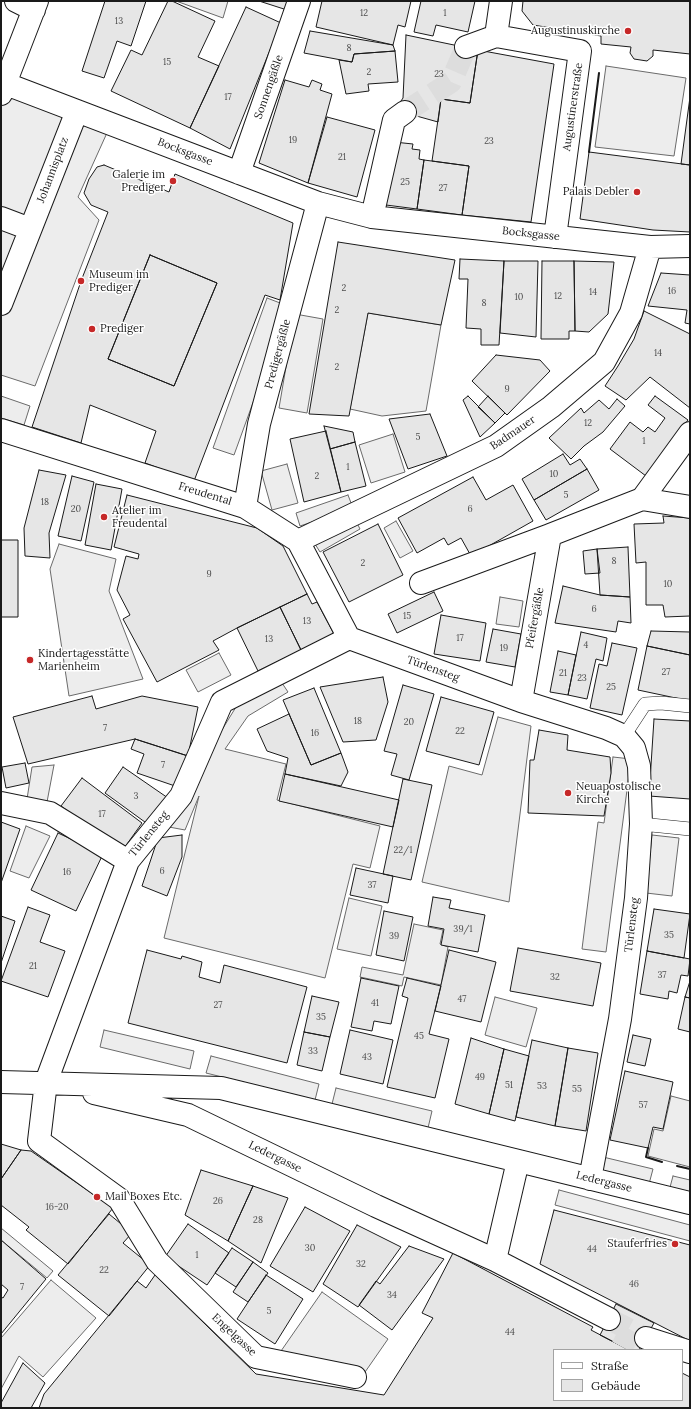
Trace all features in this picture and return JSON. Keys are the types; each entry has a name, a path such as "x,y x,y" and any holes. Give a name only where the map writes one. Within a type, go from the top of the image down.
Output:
{"street":[{"name":"Sonnengäßle","path":"239,173 299,1"},
{"path":"466,47 496,36 501,1"},
{"path":"2,86 29,4"},
{"name":"Augustinerstraße","path":"496,36 580,51 555,237"},
{"name":"Bocksgasse","path":"2,86 77,111 318,203 372,217 650,247 690,246"},
{"name":"Johannisplatz","path":"1,304 77,111"},
{"path":"372,217 394,120 405,112"},
{"name":"Predigergäßle","path":"245,507 259,424 318,203"},
{"path":"1,218 30,229"},
{"name":"Badmauer","path":"298,541 496,446 550,408 604,362 631,313 650,247"},
{"name":"Freudental","path":"1,430 245,507 298,541 349,638"},
{"path":"642,499 690,433"},
{"path":"421,583 642,499 690,507"},
{"name":"Pfeifergäßle","path":"521,700 550,535"},
{"name":"Türlensteg","path":"46,1082 128,861 181,796 222,702 349,638 521,700 606,728 624,736 634,748 639,766 641,824 636,898 620,1019 590,1179"},
{"path":"1,803 50,813 128,861"},
{"name":"Ledergasse","path":"1,1082 46,1082 221,1088 690,1203"},
{"name":"Ledergasse","path":"46,1082 188,1115 376,1206 495,1260 609,1319"},
{"name":"Engelgasse","path":"46,1082 39,1140 119,1199 157,1261 256,1357 355,1377"},
{"path":"495,1260 518,1161"},
{"path":"646,1338 681,1349"}],"lane":[{"path":"624,736 645,704 661,703 690,706"},
{"path":"641,824 690,829"}],"shaded area":[{"path":"176,1 228,1 223,18"},
{"path":"606,66 686,78 674,156 595,147"},
{"path":"1,82 111,124 78,197 99,220 35,386 1,375"},
{"path":"267,298 288,306 234,455 213,448"},
{"path":"368,313 441,325 426,411 382,416 350,409"},
{"path":"295,314 323,319 307,413 279,408"},
{"path":"1,396 30,406 24,425 1,418"},
{"path":"393,434 405,472 371,483 359,445"},
{"path":"287,464 298,503 272,510 261,471"},
{"path":"348,495 353,508 300,526 296,513"},
{"path":"356,521 360,529 320,552 315,544"},
{"path":"396,521 413,551 400,558 384,528"},
{"path":"59,544 116,559 109,591 143,679 69,696 50,569"},
{"path":"500,597 523,601 519,627 496,624"},
{"path":"219,653 231,675 198,692 186,670"},
{"path":"280,680 288,692 248,716 225,749 286,764 277,800 380,826 370,868 353,864 325,978 164,938 199,796 185,830 169,827 212,746 236,707"},
{"path":"498,717 531,726 509,902 422,882 449,766 482,775"},
{"path":"613,757 631,759 606,952 582,949 598,822 604,823"},
{"path":"54,765 47,802 27,799 32,767"},
{"path":"26,826 50,836 29,878 10,871"},
{"path":"652,835 679,838 672,896 646,893"},
{"path":"349,898 382,906 371,956 337,949"},
{"path":"414,924 443,930 440,944 448,947 441,985 404,977 402,986 360,977 362,967 403,975"},
{"path":"495,997 537,1008 526,1047 485,1035"},
{"path":"104,1030 194,1051 190,1069 100,1047"},
{"path":"211,1056 319,1084 315,1100 206,1073"},
{"path":"336,1088 432,1111 428,1128 332,1104"},
{"path":"671,1096 690,1101 690,1167 648,1156 654,1129 663,1131"},
{"path":"603,1157 653,1169 649,1184 599,1171"},
{"path":"673,1176 690,1180 690,1196 669,1191"},
{"path":"559,1190 690,1225 690,1241 555,1205"},
{"path":"1,1228 53,1271 47,1278 1,1240"},
{"path":"51,1280 96,1318 43,1377 19,1356 1,1389 1,1338"},
{"path":"322,1292 388,1339 363,1375 281,1351"}],"building":[{"path":"105,1 146,1 131,46 117,41 104,78 82,71"},
{"path":"168,1 172,1 215,21 198,57 219,66 190,128 111,91 131,50 142,55"},
{"path":"259,1 290,1 287,10"},
{"path":"322,1 411,1 405,27 398,25 393,45 316,27"},
{"path":"421,1 475,1 468,32 436,25 433,36 414,32"},
{"name":"Augustinuskirche","path":"523,1 690,1 690,54 653,50 653,56 647,61 634,59 630,53 631,47 601,44 601,36 533,25 522,11"},
{"path":"246,7 281,23 230,149 190,128"},
{"path":"310,31 393,45 395,51 354,54 352,62 304,53"},
{"path":"406,35 478,50 470,103 441,99 438,122 395,110 403,98"},
{"path":"478,50 554,64 531,222 462,215 469,166 432,161 441,99 470,103"},
{"path":"395,51 398,82 368,84 369,91 346,94 339,60 352,62 354,54"},
{"path":"285,80 309,87 312,80 322,84 320,90 332,94 308,183 259,163"},
{"path":"690,97 690,165 681,164"},
{"path":"327,117 375,130 357,197 308,183"},
{"path":"394,142 413,144 412,149 420,150 419,159 424,160 417,209 386,205"},
{"name":"Palais Debler","path":"589,152 690,165 690,232 653,230 580,219"},
{"path":"424,160 469,166 462,215 417,209"},
{"name":"Prediger","path":"104,165 169,192 175,174 293,223 280,300 265,295 194,481 145,463 156,431 90,405 81,443 32,427 81,281 108,212 91,205 84,193 89,179 97,167","holes":["150,255 217,283 174,386 108,359"]},
{"path":"338,242 455,260 441,325 368,313 349,416 309,414"},
{"path":"150,255 217,283 174,386 108,359"},
{"path":"460,259 504,261 499,345 481,345 481,329 466,328 468,279 459,279"},
{"path":"504,261 538,261 536,337 500,333"},
{"path":"542,261 574,261 575,331 569,331 569,339 541,339"},
{"path":"574,261 614,262 608,314 589,332 575,331"},
{"path":"661,273 690,275 690,324 685,323 687,310 648,306"},
{"path":"644,311 690,334 690,408 650,377 626,400 605,386 634,339"},
{"path":"496,355 540,360 550,371 507,415 472,381"},
{"path":"468,396 495,423 480,437 463,400"},
{"path":"488,396 505,413 495,423 478,407"},
{"path":"655,396 688,420 646,476 610,449 630,422 643,432 648,427 655,432 665,418 648,405"},
{"path":"617,399 625,406 603,432 584,446 571,459 549,438 581,408 584,413 599,400 609,409"},
{"path":"430,414 447,456 408,469 389,419"},
{"path":"324,426 353,432 355,442 330,449"},
{"path":"326,431 341,492 304,502 290,439"},
{"path":"355,442 366,486 341,492 330,449"},
{"path":"563,454 570,465 580,459 587,469 534,500 522,479"},
{"path":"587,469 599,490 546,520 534,500"},
{"path":"39,470 66,475 49,533 50,558 25,556 24,528"},
{"path":"72,476 94,482 81,541 58,536"},
{"path":"473,477 486,500 513,485 533,521 471,556 461,538 448,545 444,538 417,553 398,518"},
{"name":"Atelier im Freudental","path":"96,484 122,489 111,550 85,545"},
{"path":"127,495 257,528 283,546 307,594 213,641 219,650 157,682 123,619 130,615 117,590 126,556 138,559 139,554 114,547"},
{"path":"663,516 690,518 690,616 665,617 663,605 646,605 646,562 636,563 634,524 664,523"},
{"path":"378,524 403,575 349,602 323,552"},
{"path":"1,540 18,540 18,617 1,617"},
{"path":"628,547 630,597 600,595 597,549"},
{"path":"597,549 600,573 585,574 583,551"},
{"path":"563,586 600,595 630,597 631,623 618,621 616,632 555,623"},
{"path":"434,592 443,611 397,633 388,614"},
{"path":"307,594 312,604 317,602 334,634 301,650 280,607"},
{"path":"280,607 301,650 258,671 237,628"},
{"path":"441,615 486,623 480,661 434,654"},
{"path":"493,629 521,634 515,667 486,662"},
{"path":"651,631 690,632 690,655 647,646"},
{"path":"581,632 607,638 603,661 596,659 587,699 568,695"},
{"path":"612,643 637,648 622,715 590,708 599,664 607,666"},
{"path":"647,646 690,655 690,701 638,690"},
{"path":"558,651 576,655 568,695 550,692"},
{"path":"383,677 388,702 376,740 343,742 320,687"},
{"path":"403,685 434,694 409,780 391,775 397,754 384,751"},
{"path":"314,688 341,753 311,765 283,700"},
{"path":"92,696 96,709 142,696 198,707 188,756 135,739 28,764 13,717"},
{"path":"441,697 494,712 479,765 426,751"},
{"path":"289,714 311,765 341,753 348,772 341,786 285,774 288,758 267,751 257,729"},
{"path":"654,719 690,721 690,799 649,796"},
{"name":"Neuapostolische Kirche","path":"539,730 568,735 567,750 610,757 611,773 604,816 528,813 530,760 534,760"},
{"path":"135,739 188,756 178,787 137,773 144,754 131,749"},
{"path":"25,763 29,783 6,788 2,767"},
{"path":"123,767 168,798 149,825 105,793"},
{"path":"285,774 399,800 393,827 279,801"},
{"path":"82,778 142,823 122,851 61,806"},
{"path":"403,779 432,785 411,880 383,874"},
{"path":"1,822 20,829 1,883"},
{"path":"58,833 103,854 76,911 31,890"},
{"path":"182,835 182,857 167,896 142,886 158,838"},
{"path":"356,868 393,876 388,903 350,895"},
{"path":"433,897 451,900 449,908 485,915 478,952 441,945 444,929 428,926"},
{"path":"28,907 50,915 40,942 65,951 48,997 1,981"},
{"path":"654,909 690,914 684,958 647,951"},
{"path":"384,911 413,917 404,961 376,955"},
{"path":"1,916 15,921 1,963"},
{"path":"518,948 601,963 593,1006 510,991"},
{"path":"147,950 181,959 182,956 202,962 199,977 220,983 224,965 307,987 287,1063 128,1023"},
{"path":"449,950 496,962 481,1022 435,1011"},
{"path":"647,951 690,959 688,976 681,975 677,993 669,991 668,999 640,994"},
{"path":"361,978 399,986 391,1024 374,1021 372,1031 351,1027"},
{"path":"407,978 441,986 429,1034 449,1039 435,1098 387,1087 408,998 402,996"},
{"path":"690,981 690,998 685,997"},
{"path":"312,996 339,1002 330,1037 304,1032"},
{"path":"685,997 690,998 690,1032 678,1029"},
{"path":"350,1030 393,1040 383,1084 340,1074"},
{"path":"304,1032 330,1037 322,1071 297,1065"},
{"path":"633,1035 651,1039 645,1066 627,1062"},
{"path":"471,1038 504,1049 489,1114 455,1104"},
{"path":"532,1040 568,1048 555,1126 516,1117"},
{"path":"568,1048 598,1053 586,1131 555,1126"},
{"path":"504,1049 529,1056 515,1121 489,1114"},
{"path":"625,1071 673,1082 663,1129 653,1127 648,1148 610,1140"},
{"path":"1,1144 21,1150 1,1179"},
{"path":"21,1150 31,1151 113,1208 68,1264 26,1230 29,1227 1,1205 1,1179"},
{"path":"201,1170 253,1186 228,1241 185,1215"},
{"path":"253,1186 288,1198 261,1263 228,1241"},
{"path":"305,1207 350,1231 313,1292 270,1266"},
{"path":"554,1210 690,1245 690,1341 540,1264"},
{"path":"109,1214 132,1233 123,1243 150,1265 109,1316 58,1275"},
{"path":"188,1224 229,1253 207,1285 165,1257"},
{"path":"357,1225 401,1247 358,1307 323,1284"},
{"path":"1,1240 46,1279 1,1334 1,1297 3,1298 8,1290 1,1284"},
{"path":"409,1246 444,1259 392,1330 359,1305 376,1281 380,1284"},
{"path":"232,1248 253,1262 236,1287 215,1273"},
{"path":"453,1253 593,1327 591,1330 627,1349 553,1349 553,1401 683,1401 683,1374 690,1377 690,1408 39,1408 44,1394 137,1281 146,1288 155,1275 256,1374 384,1395 433,1318 422,1313"},
{"path":"253,1262 268,1273 248,1302 233,1292"},
{"path":"266,1275 303,1299 275,1344 237,1319"},
{"path":"616,1304 654,1323 640,1349 627,1349 600,1335"},
{"path":"23,1363 45,1383 31,1408 1,1408 1,1403"}],"tunnel":[{"path":"405,112 451,82 466,47"},
{"path":"609,1319 646,1338"},
{"path":"622,1347 631,1330"}],"wall":[{"path":"589,152 599,73"},
{"path":"648,1148 646,1157 662,1162"},
{"path":"677,1166 690,1169"}],"place":[{"name":"Augustinuskirche","path":"628,31"},
{"name":"Galerie im Prediger","path":"173,181"},
{"name":"Palais Debler","path":"637,192"},
{"name":"Museum im Prediger","path":"81,281"},
{"name":"Prediger","path":"92,329"},
{"name":"Atelier im Freudental","path":"104,517"},
{"name":"Kindertagesstätte Marienheim","path":"30,660"},
{"name":"Neuapostolische Kirche","path":"568,793"},
{"name":"Mail Boxes Etc.","path":"97,1197"},
{"name":"Stauferfries","path":"675,1244"}]}
